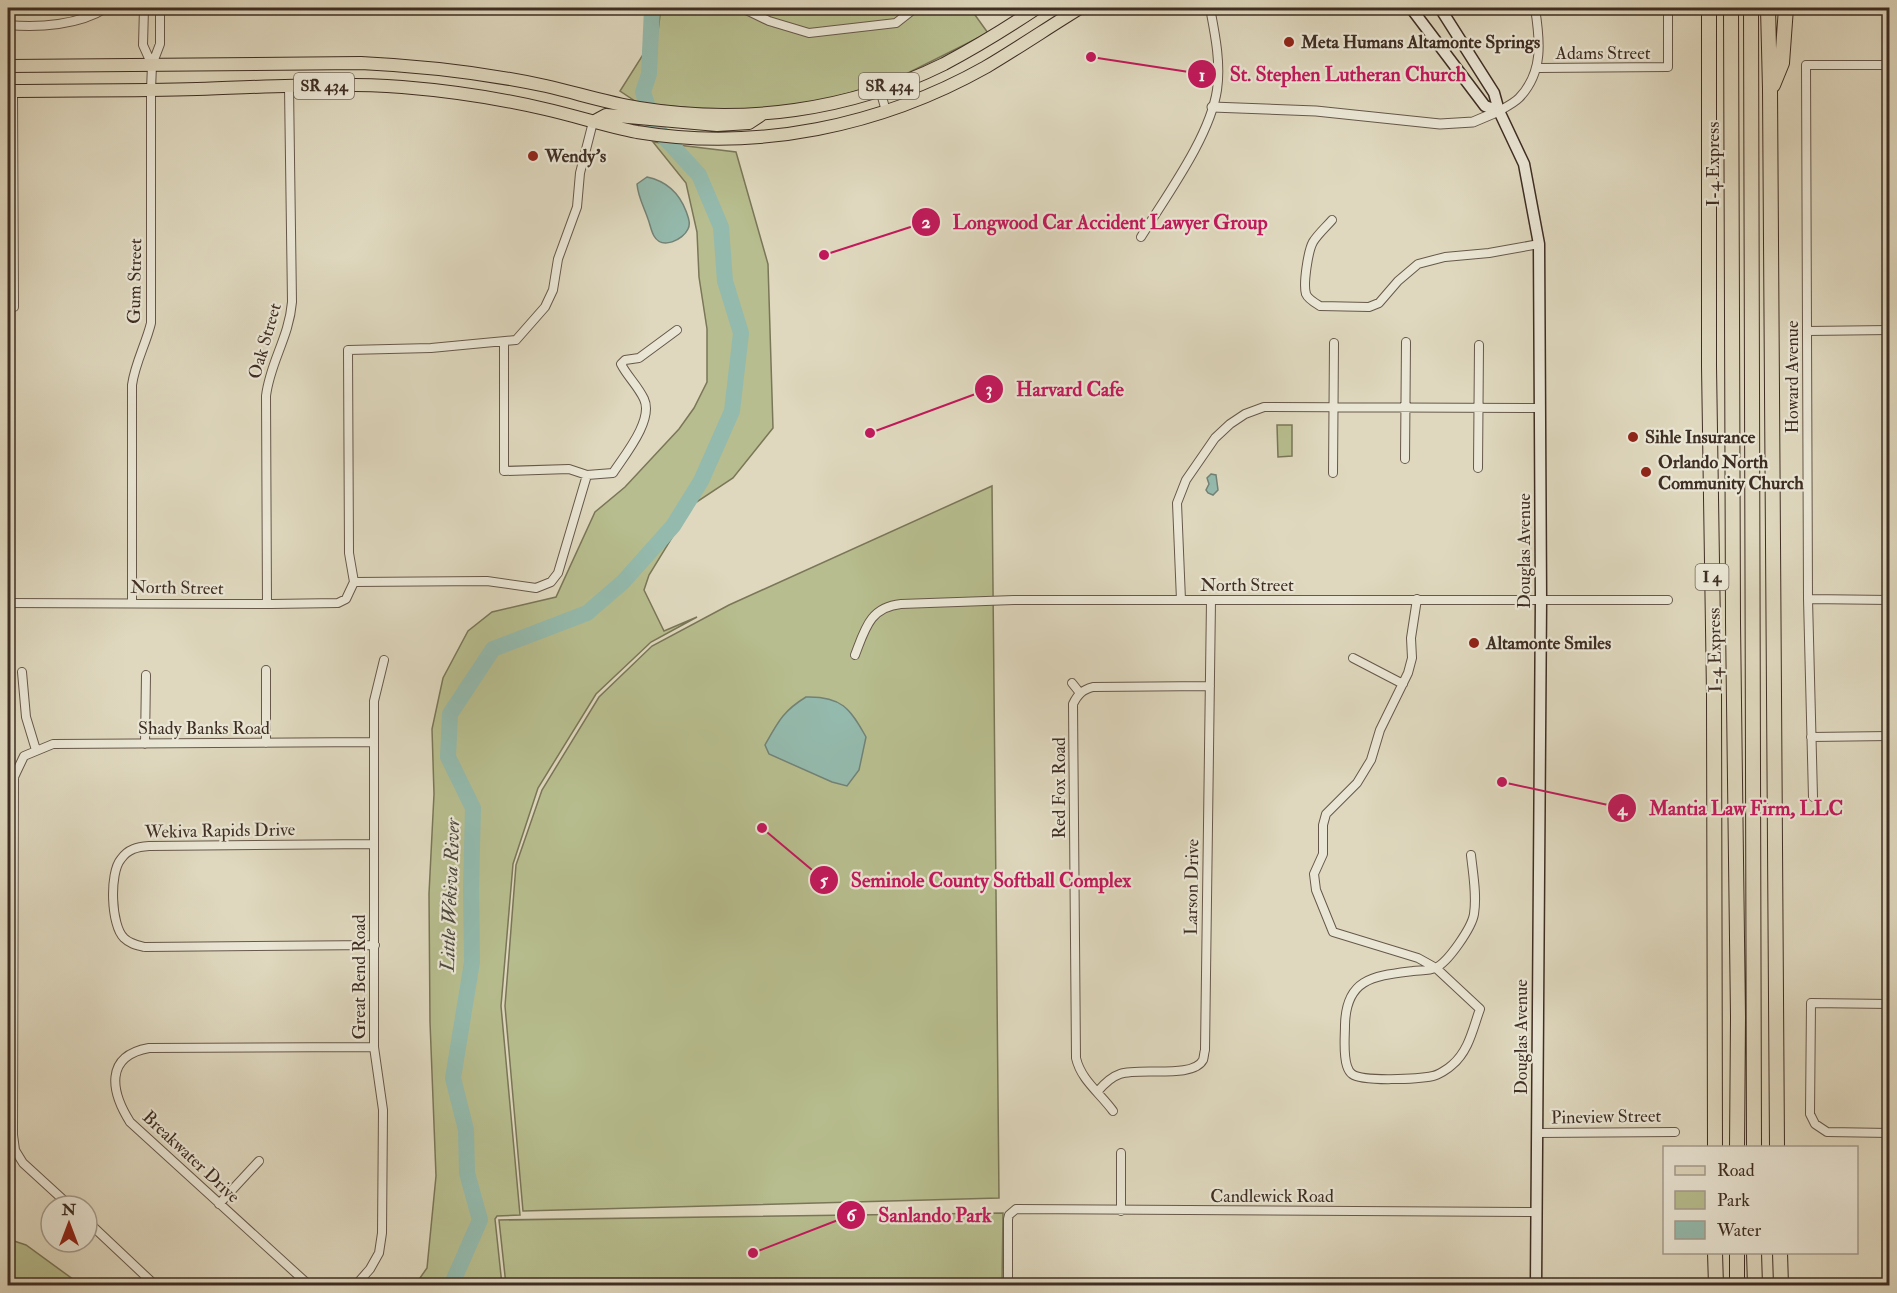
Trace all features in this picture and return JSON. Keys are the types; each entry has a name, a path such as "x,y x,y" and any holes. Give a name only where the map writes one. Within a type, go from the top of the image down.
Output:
{"highway":[{"name":"I 4","path":"1709,8 1709,366 1714,694 1715,1146"},
{"name":"I-4 Express","path":"1731,8 1737,1146"},
{"name":"I-4 Express","path":"1751,8 1754,1146"},
{"path":"1767,8 1770,89 1777,1146"},
{"path":"1770,89 1782,63 1786,8"},
{"path":"1715,1254 1716,1286"},
{"path":"1737,1254 1737,1286"},
{"path":"1754,1254 1755,1286"},
{"path":"1780,1254 1781,1286"}],"main road":[{"name":"SR 434","path":"8,66 361,63 444,68 548,87 613,103 664,111 761,115 821,106 880,90 943,64 1007,28 1037,8"},
{"name":"SR 434","path":"10,91 354,86 435,90 515,103 637,132 689,138 750,138 849,123 925,97 985,67 1080,8"},
{"path":"1411,8 1485,106 1499,111"},
{"name":"Douglas Avenue","path":"1440,8 1494,93 1499,111 1524,164 1539,244 1540,599 1536,1286"},
{"path":"592,122 606,115 717,125 749,123 761,115"}],"street":[{"path":"8,25 61,23 91,16 106,8"},
{"path":"144,8 143,45 152,65"},
{"path":"152,65 160,44 160,8"},
{"path":"742,8 769,21 809,33 896,23 915,8"},
{"path":"1142,237 1194,151 1217,91 1217,52 1210,8"},
{"path":"1212,107 1316,111 1440,124 1473,122 1519,99 1538,68 1540,50 1535,8"},
{"name":"Adams Street","path":"1538,68 1668,68 1668,8"},
{"name":"Gum Street","path":"132,603 132,385 134,370 147,338 151,312 152,65"},
{"name":"Howard Avenue","path":"1812,797 1808,599 1806,65 1890,65"},
{"name":"Oak Street","path":"267,604 266,396 268,381 291,321 292,302 290,87"},
{"path":"880,90 886,111"},
{"path":"10,91 14,307"},
{"path":"587,475 558,573 546,586 536,588 487,581 354,582 349,553 348,350 431,348 516,340 545,307 553,290 558,259 577,207 580,173 592,122"},
{"path":"1332,220 1313,242 1305,281 1306,295 1313,303 1320,306 1369,307 1379,303 1398,281 1418,264 1445,257 1489,253 1539,244"},
{"path":"504,342 504,471 569,469 587,475 613,473 645,422 645,400 621,364 625,360 639,358 677,330"},
{"path":"1807,331 1890,330"},
{"path":"1406,342 1406,459"},
{"path":"1333,472 1334,343"},
{"path":"1478,468 1479,345"},
{"path":"1181,600 1177,503 1186,480 1215,438 1238,418 1264,407 1540,408"},
{"name":"North Street","path":"8,603 338,603 346,599 354,582"},
{"path":"1417,599 1411,638 1412,658 1403,684 1380,730 1371,760 1357,783 1326,814 1323,825 1323,854 1314,874 1316,890 1333,932 1418,958 1436,968 1480,1009 1466,1048 1452,1065 1435,1076 1400,1080 1352,1074 1346,1065 1345,1048 1346,1011 1350,996 1362,984 1381,975 1436,968 1453,951 1469,930 1474,916 1476,898 1471,855"},
{"path":"1808,599 1890,600"},
{"name":"North Street","path":"855,655 871,618 888,605 1014,600 1668,600"},
{"name":"Larson Drive","path":"1098,1091 1119,1074 1134,1071 1185,1071 1195,1068 1203,1060 1205,1050 1211,600"},
{"path":"1353,658 1403,684"},
{"name":"Great Bend Road","path":"355,1286 370,1269 379,1253 382,1233 383,1110 374,1047 374,701 384,660"},
{"path":"266,670 266,743"},
{"path":"22,672 26,717 36,750 24,756 14,777 10,960 13,1135 15,1150 23,1163 57,1194"},
{"path":"145,744 147,675"},
{"path":"1072,683 1080,693 1093,687 1210,686"},
{"name":"Red Fox Road","path":"1080,693 1073,704 1076,1058 1078,1069 1084,1079 1098,1091 1113,1112"},
{"path":"1812,737 1890,736"},
{"name":"Shady Banks Road","path":"36,750 52,744 374,742"},
{"name":"Wekiva Rapids Drive","path":"374,844 135,848 127,852 119,861 114,873 114,918 117,930 124,939 132,944 145,947 375,945"},
{"path":"1890,1004 1811,1003 1810,1114 1815,1124 1827,1132 1890,1133"},
{"name":"Breakwater Drive","path":"310,1286 130,1122 120,1106 115,1091 115,1074 124,1058 149,1048 374,1047"},
{"name":"Pineview Street","path":"1538,1133 1676,1132"},
{"path":"1121,1153 1121,1211"},
{"path":"219,1204 259,1161"},
{"name":"Candlewick Road","path":"1008,1286 1009,1215 1016,1209 1537,1212"},
{"path":"99,1232 156,1286"}],"green space":[{"path":"661,8 970,8 988,33 900,77 820,101 760,110 692,108 638,103 620,91 658,31"},
{"path":"653,142 736,152 768,264 773,428 733,478 692,505 649,575 644,590 664,631 697,617 651,642 596,694 538,788 513,864 501,1006 520,1215 497,1216 495,1219 502,1285 415,1285 427,1268 436,1176 430,1022 429,894 434,794 432,729 443,678 468,631 492,612 556,597 595,512 625,487 679,429 694,408 707,382 707,329 699,277 697,232 686,183"},
{"path":"1277,425 1292,425 1292,456 1278,457"},
{"path":"992,486 999,1198 523,1211 505,1006 516,865 542,790 599,697 652,646 729,605"},
{"path":"1003,1213 1002,1286 506,1285 499,1220"},
{"path":"8,1239 26,1245 81,1285 8,1285"}],"water":[{"path":"647,177 666,185 676,193 683,205 689,227 677,240 662,242 653,234 637,184"},
{"path":"1211,474 1216,475 1218,490 1213,495 1206,490 1209,484 1207,478"},
{"path":"806,697 828,699 843,706 855,718 866,737 859,770 847,786 832,782 769,754 765,745 778,723 786,712"}],"waterway":[{"name":"Little Wekiva River","path":"451,1286 480,1220 467,1173 466,1130 453,1078 472,962 473,808 448,757 450,714 493,649 587,613 623,582 673,526 701,481 732,411 741,333 725,281 721,227 699,175 654,126 643,92 649,74 652,8"},
{"name":"Little Wekiva River","path":"8,1282 17,1286"}],"place":[{"name":"Meta Humans Altamonte Springs","path":"1289,42"},
{"name":"St. Stephen Lutheran Church","path":"1091,57"},
{"name":"Wendy's","path":"533,156"},
{"name":"Longwood Car Accident Lawyer Group","path":"824,255"},
{"name":"Harvard Cafe","path":"870,433"},
{"name":"Sihle Insurance","path":"1633,437"},
{"name":"Orlando North Community Church","path":"1646,472"},
{"name":"Altamonte Smiles","path":"1474,643"},
{"name":"Mantia Law Firm, LLC","path":"1502,782"},
{"name":"Seminole County Softball Complex","path":"762,828"},
{"name":"Sanlando Park","path":"753,1253"}]}
